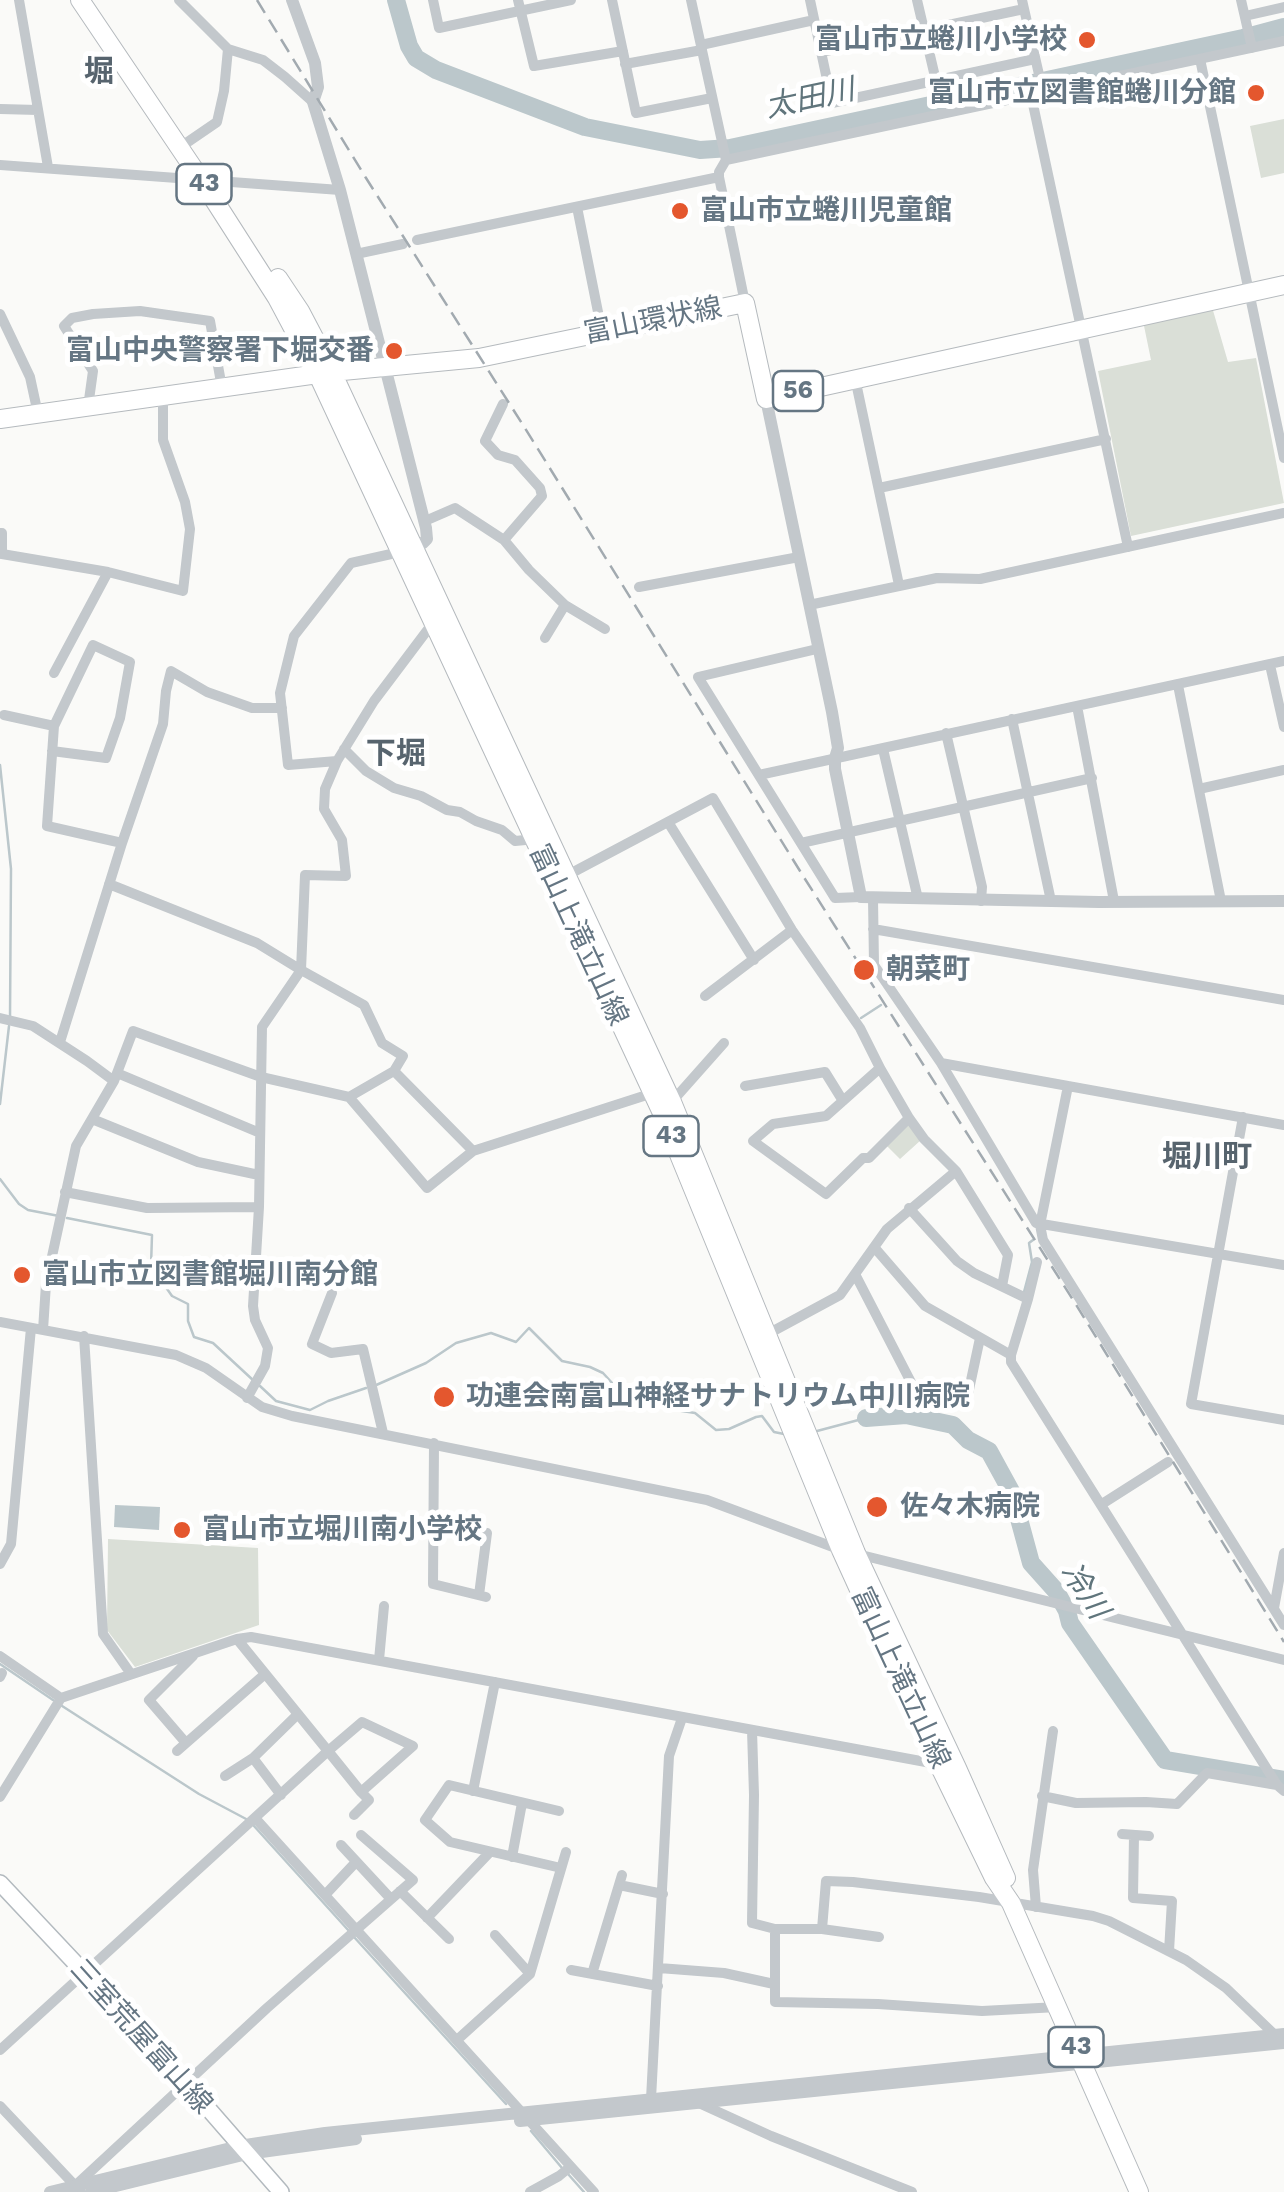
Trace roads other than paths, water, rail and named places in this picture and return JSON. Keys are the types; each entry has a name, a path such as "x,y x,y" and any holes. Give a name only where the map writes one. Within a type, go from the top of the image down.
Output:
{"main road":[{"name":"富山上滝立山線","path":"80,0 209,182 325,374 663,1099 848,1551 1139,2192"},
{"name":"富山上滝立山線","path":"93,0 184,145"},
{"name":"56","path":"766,398 1284,284"},
{"name":"富山環状線","path":"0,418 383,366 479,358 744,303 766,398"},
{"name":"三室荒屋富山線","path":"3,1891 187,2084 281,2192"}],"street":[{"path":"18,0 48,167"},
{"path":"180,0 228,49 262,60 313,102 340,190 424,520 427,538 407,550 351,563 294,636 280,693 288,765 337,761"},
{"path":"292,0 318,76 313,102"},
{"path":"433,0 438,28 519,5 571,0"},
{"path":"612,0 636,113 712,98"},
{"path":"691,0 726,159 719,178 744,303"},
{"path":"810,0 832,102 1034,60"},
{"path":"918,0 936,81"},
{"path":"1242,0 1252,48"},
{"path":"519,5 534,66 623,51"},
{"path":"822,52 1023,5 1082,328 1128,547"},
{"path":"1245,16 1284,7"},
{"path":"626,64 814,20"},
{"path":"726,159 1284,41"},
{"path":"184,145 217,122 228,49"},
{"path":"1200,59 1249,292 1278,400 1284,458"},
{"path":"0,109 38,110"},
{"path":"0,165 340,190"},
{"path":"418,240 719,178"},
{"path":"577,207 602,332"},
{"path":"356,254 403,244"},
{"path":"88,407 93,370 64,326 72,318 94,314 140,311 210,321 222,388"},
{"path":"0,314 30,377 38,414"},
{"path":"855,378 900,585"},
{"path":"0,533 2,554 108,572 183,591 190,530 164,440 163,395"},
{"path":"766,398 838,748 835,769 873,929 874,965 940,1063 1036,1223 1284,1265"},
{"path":"503,404 486,441 498,455 515,460 540,488 542,496 504,540"},
{"path":"879,488 1106,439"},
{"path":"424,520 455,508 504,540 565,605 605,629"},
{"path":"809,605 937,578 980,579 1284,513"},
{"path":"638,587 799,557"},
{"path":"54,673 108,572"},
{"path":"545,638 565,605"},
{"path":"247,1398 265,1366 268,1348 252,1306 259,1208 262,1027 300,970 305,875 346,876 342,840 324,809 324,788 374,701 438,617"},
{"path":"52,752 106,758 120,718 130,662 94,644 54,726 52,752 47,826 122,842"},
{"path":"817,649 698,677 835,898 1284,902"},
{"path":"758,775 1284,662"},
{"path":"1270,664 1284,727"},
{"path":"60,1042 163,724 171,671 207,692 252,708 282,708"},
{"path":"1178,685 1221,900"},
{"path":"1077,706 1114,901"},
{"path":"4,714 54,726"},
{"path":"1012,719 1051,901"},
{"path":"946,733 982,887 981,900"},
{"path":"344,749 366,771 394,788 502,830 514,840 542,841"},
{"path":"884,749 918,899"},
{"path":"1199,788 1284,770"},
{"path":"801,843 1092,778"},
{"path":"560,879 712,798 792,930 860,1028 909,1118 956,1171 1008,1255 1002,1286"},
{"path":"668,822 754,960"},
{"path":"109,884 257,943 364,1005 382,1043 403,1056 394,1072 349,1096"},
{"path":"873,929 1284,1000"},
{"path":"705,996 792,930"},
{"path":"0,1018 33,1026 115,1077 260,1133"},
{"path":"0,1564 12,1544 37,1329 64,1192 76,1146 115,1077 133,1031 261,1077 349,1096 427,1188 473,1151 663,1099 724,1043"},
{"path":"940,1063 1284,1124"},
{"path":"880,1068 826,1116 772,1124 753,1141 826,1194 909,1118"},
{"path":"394,1072 473,1151"},
{"path":"745,1086 825,1072 843,1101"},
{"path":"1068,1086 1040,1224 1043,1240 1284,1624"},
{"path":"1243,1117 1191,1404 1284,1420"},
{"path":"92,1120 198,1162 259,1175"},
{"path":"760,1338 840,1294 886,1229 956,1171"},
{"path":"64,1192 147,1208 259,1208"},
{"path":"909,1208 957,1261 974,1274 1028,1299"},
{"path":"874,1247 925,1306 1011,1355"},
{"path":"1037,1262 1011,1362 1280,1788"},
{"path":"854,1274 914,1388 967,1399 980,1338"},
{"path":"332,1292 312,1344 330,1353 363,1350 383,1433"},
{"path":"0,1322 176,1355 206,1368 262,1407 292,1416 707,1500 848,1551 1284,1660"},
{"path":"84,1336 103,1634 132,1674"},
{"path":"412,1524 434,1528 486,1533 482,1596 433,1584 434,1528 434,1444"},
{"path":"1102,1504 1168,1462"},
{"path":"1274,1608 1284,1552"},
{"path":"379,1660 384,1606"},
{"path":"0,1797 61,1698 237,1638 252,1637 948,1766"},
{"path":"237,1638 369,1800 354,1814"},
{"path":"197,1652 149,1700 182,1747 265,1674"},
{"path":"0,1656 61,1698"},
{"path":"473,1791 494,1682"},
{"path":"224,1776 254,1758 298,1714"},
{"path":"650,2099 669,1756 682,1718"},
{"path":"0,2050 362,1722 412,1746 362,1792"},
{"path":"752,1730 752,1923 775,1930 822,1929 879,1936"},
{"path":"1036,1907 1033,1870 1053,1731"},
{"path":"254,1758 280,1795"},
{"path":"1042,1796 1076,1803 1176,1804 1206,1773 1280,1788"},
{"path":"559,1811 449,1785 425,1820 450,1842 561,1868"},
{"path":"512,1857 522,1803"},
{"path":"256,1819 594,2192"},
{"path":"1149,1836 1128,1834 1133,1898 1172,1901 1169,1952"},
{"path":"78,2189 268,2008 412,1880 361,1835"},
{"path":"342,1845 356,1862 449,1940"},
{"path":"427,1918 490,1852"},
{"path":"457,2040 530,1974 566,1852"},
{"path":"325,1895 356,1862"},
{"path":"592,1974 620,1880 663,1894"},
{"path":"822,1929 826,1881 979,1897 1093,1916 1169,1952 1226,1988 1281,2038"},
{"path":"775,1930 775,2002 982,2011 1058,2007"},
{"path":"495,1935 530,1974"},
{"path":"659,1968 724,1973 774,1984"},
{"path":"571,1970 658,1986"},
{"path":"525,2117 702,2104 1281,2038"},
{"path":"50,2192 78,2189 242,2150 650,2099 1082,2060"},
{"path":"702,2104 912,2192"},
{"path":"0,2106 78,2189"},
{"path":"91,2192 242,2150"},
{"path":"530,2192 570,2167"}],"waterway":[{"name":"太田川","path":"396,0 409,46 416,58 436,70 585,127 700,150 730,148 1284,27"},
{"path":"0,765 11,869 10,1018"},
{"path":"861,1018 881,1005"},
{"path":"0,1104 9,1026"},
{"path":"0,1179 28,1210 59,1216"},
{"path":"67,1218 152,1235 151,1266 172,1296 188,1304 188,1321 194,1337 213,1343 254,1381"},
{"path":"1024,1292 1032,1262 1029,1243 1033,1240"},
{"path":"374,1386 426,1363 456,1343 491,1333 516,1342 529,1328 562,1361 603,1373 624,1396 695,1413 716,1430 762,1416 774,1432 784,1434"},
{"path":"260,1386 276,1401 310,1410 366,1388"},
{"name":"冷川","path":"866,1418 906,1415 953,1425 968,1440 989,1451 1012,1493 1031,1563 1056,1591 1070,1623 1165,1760 1284,1780"},
{"path":"817,1431 866,1418"},
{"path":"0,1664 53,1700"},
{"path":"59,1704 199,1794 248,1820"},
{"path":"254,1826 349,1931"},
{"path":"354,1937 506,2104"},
{"path":"531,2131 562,2168"},
{"path":"568,2174 584,2192"}],"railway":[{"path":"257,0 1284,1642"}],"place":[{"name":"富山市立蜷川小学校","path":"1087,40"},
{"name":"富山市立図書館蜷川分館","path":"1256,93"},
{"name":"富山市立蜷川児童館","path":"680,211"},
{"name":"富山中央警察署下堀交番","path":"394,351"},
{"name":"朝菜町","path":"864,970"},
{"name":"富山市立図書館堀川南分館","path":"22,1275"},
{"name":"功連会南富山神経サナトリウム中川病院","path":"444,1397"},
{"name":"佐々木病院","path":"877,1507"},
{"name":"富山市立堀川南小学校","path":"182,1530"}],"district":[{"name":"堀","path":"99,72"},
{"name":"下堀","path":"396,754"},
{"name":"堀川町","path":"1207,1157"}]}
